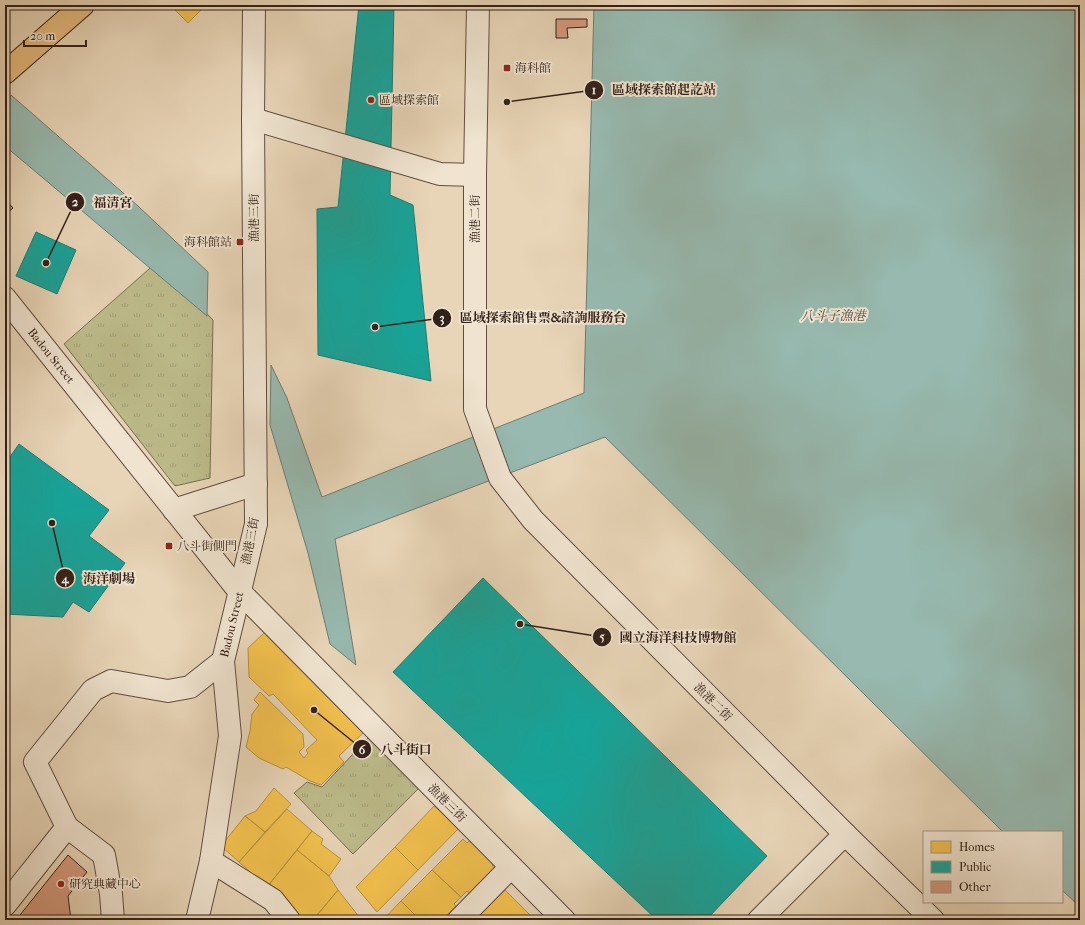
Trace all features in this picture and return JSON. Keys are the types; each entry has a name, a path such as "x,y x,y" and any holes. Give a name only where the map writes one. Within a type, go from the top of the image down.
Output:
{"main road":[{"path":"5,74 83,5"}],"street":[{"name":"漁港三街","path":"254,5 253,119 256,524 239,591 564,920"},
{"name":"漁港二街","path":"478,5 475,175 475,409 500,478 533,520 933,920"},
{"path":"253,119 440,174 475,175"},
{"name":"Badou Street","path":"5,298 239,591 223,661 230,736 211,861 197,920"},
{"path":"174,510 256,484"},
{"path":"113,920 111,894 104,855 67,827 35,762 93,690 111,681 168,691 190,687 223,661"},
{"path":"5,905 67,827"},
{"path":"759,920 846,834"},
{"path":"211,861 273,900 289,920"},
{"path":"460,920 511,867"}],"green space":[{"path":"157,262 213,320 210,478 175,486 64,344"},
{"path":"368,738 420,787 353,854 294,793 307,782 322,787"}],"water":[{"name":"八斗子漁港","path":"594,5 1080,5 1080,906 1063,891 1063,831 1002,831 605,437 335,539 356,665 330,644 308,553 270,425 271,365 287,398 322,497 584,393"},
{"path":"11,95 138,206 208,272 207,316 5,146 5,103"}],"building: Homes":[{"path":"170,5 206,5 188,23"},
{"path":"264,633 363,733 339,756 344,762 321,785 310,781 286,767 283,769 259,758 246,747 252,714 259,705 254,700 260,692 303,734 304,747 299,752 304,758 308,753 306,750 317,740 273,694 269,696 249,677 248,648"},
{"path":"274,788 291,804 265,832 245,816 256,811"},
{"path":"434,806 459,828 418,870 395,847"},
{"path":"287,809 312,831 267,887 239,862"},
{"path":"245,816 265,832 239,862 221,846"},
{"path":"312,831 323,839 321,844 341,859 329,876 297,850"},
{"path":"474,836 498,859 492,865 496,870 471,894 467,891 461,897 432,870 463,839 467,843"},
{"path":"395,847 418,870 377,912 356,887"},
{"path":"297,850 329,876 338,890 313,920 304,920 267,887"},
{"path":"432,870 461,897 454,904 456,906 442,920 420,920 401,901"},
{"path":"338,890 360,918 357,920 313,920"},
{"path":"505,890 535,920 475,920"},
{"path":"401,901 420,920 383,920"}],"building: Public":[{"name":"區域探索館","path":"359,5 394,5 390,195 413,205 431,381 318,355 317,209 338,207"},
{"path":"36,232 76,250 57,294 16,276"},
{"path":"19,444 109,510 89,536 125,563 89,612 73,602 63,617 5,614 5,464"},
{"path":"483,578 767,856 706,920 657,920 393,672"}],"building: Other":[{"path":"556,19 587,19 587,27 567,28 568,38 556,38"},
{"path":"5,199 13,208 5,215"},
{"name":"研究典藏中心","path":"68,855 87,872 68,896 71,920 16,920"}],"place":[{"name":"海科館","path":"507,68"},
{"name":"區域探索館","path":"371,100"},
{"name":"區域探索館起訖站","path":"507,102"},
{"name":"海科館站","path":"240,242"},
{"name":"福清宮","path":"46,263"},
{"name":"區域探索館售票&諮詢服務台","path":"375,327"},
{"name":"海洋劇場","path":"52,523"},
{"name":"八斗街側門","path":"169,546"},
{"name":"國立海洋科技博物館","path":"520,624"},
{"name":"八斗街口","path":"314,710"},
{"name":"研究典藏中心","path":"61,884"}]}
